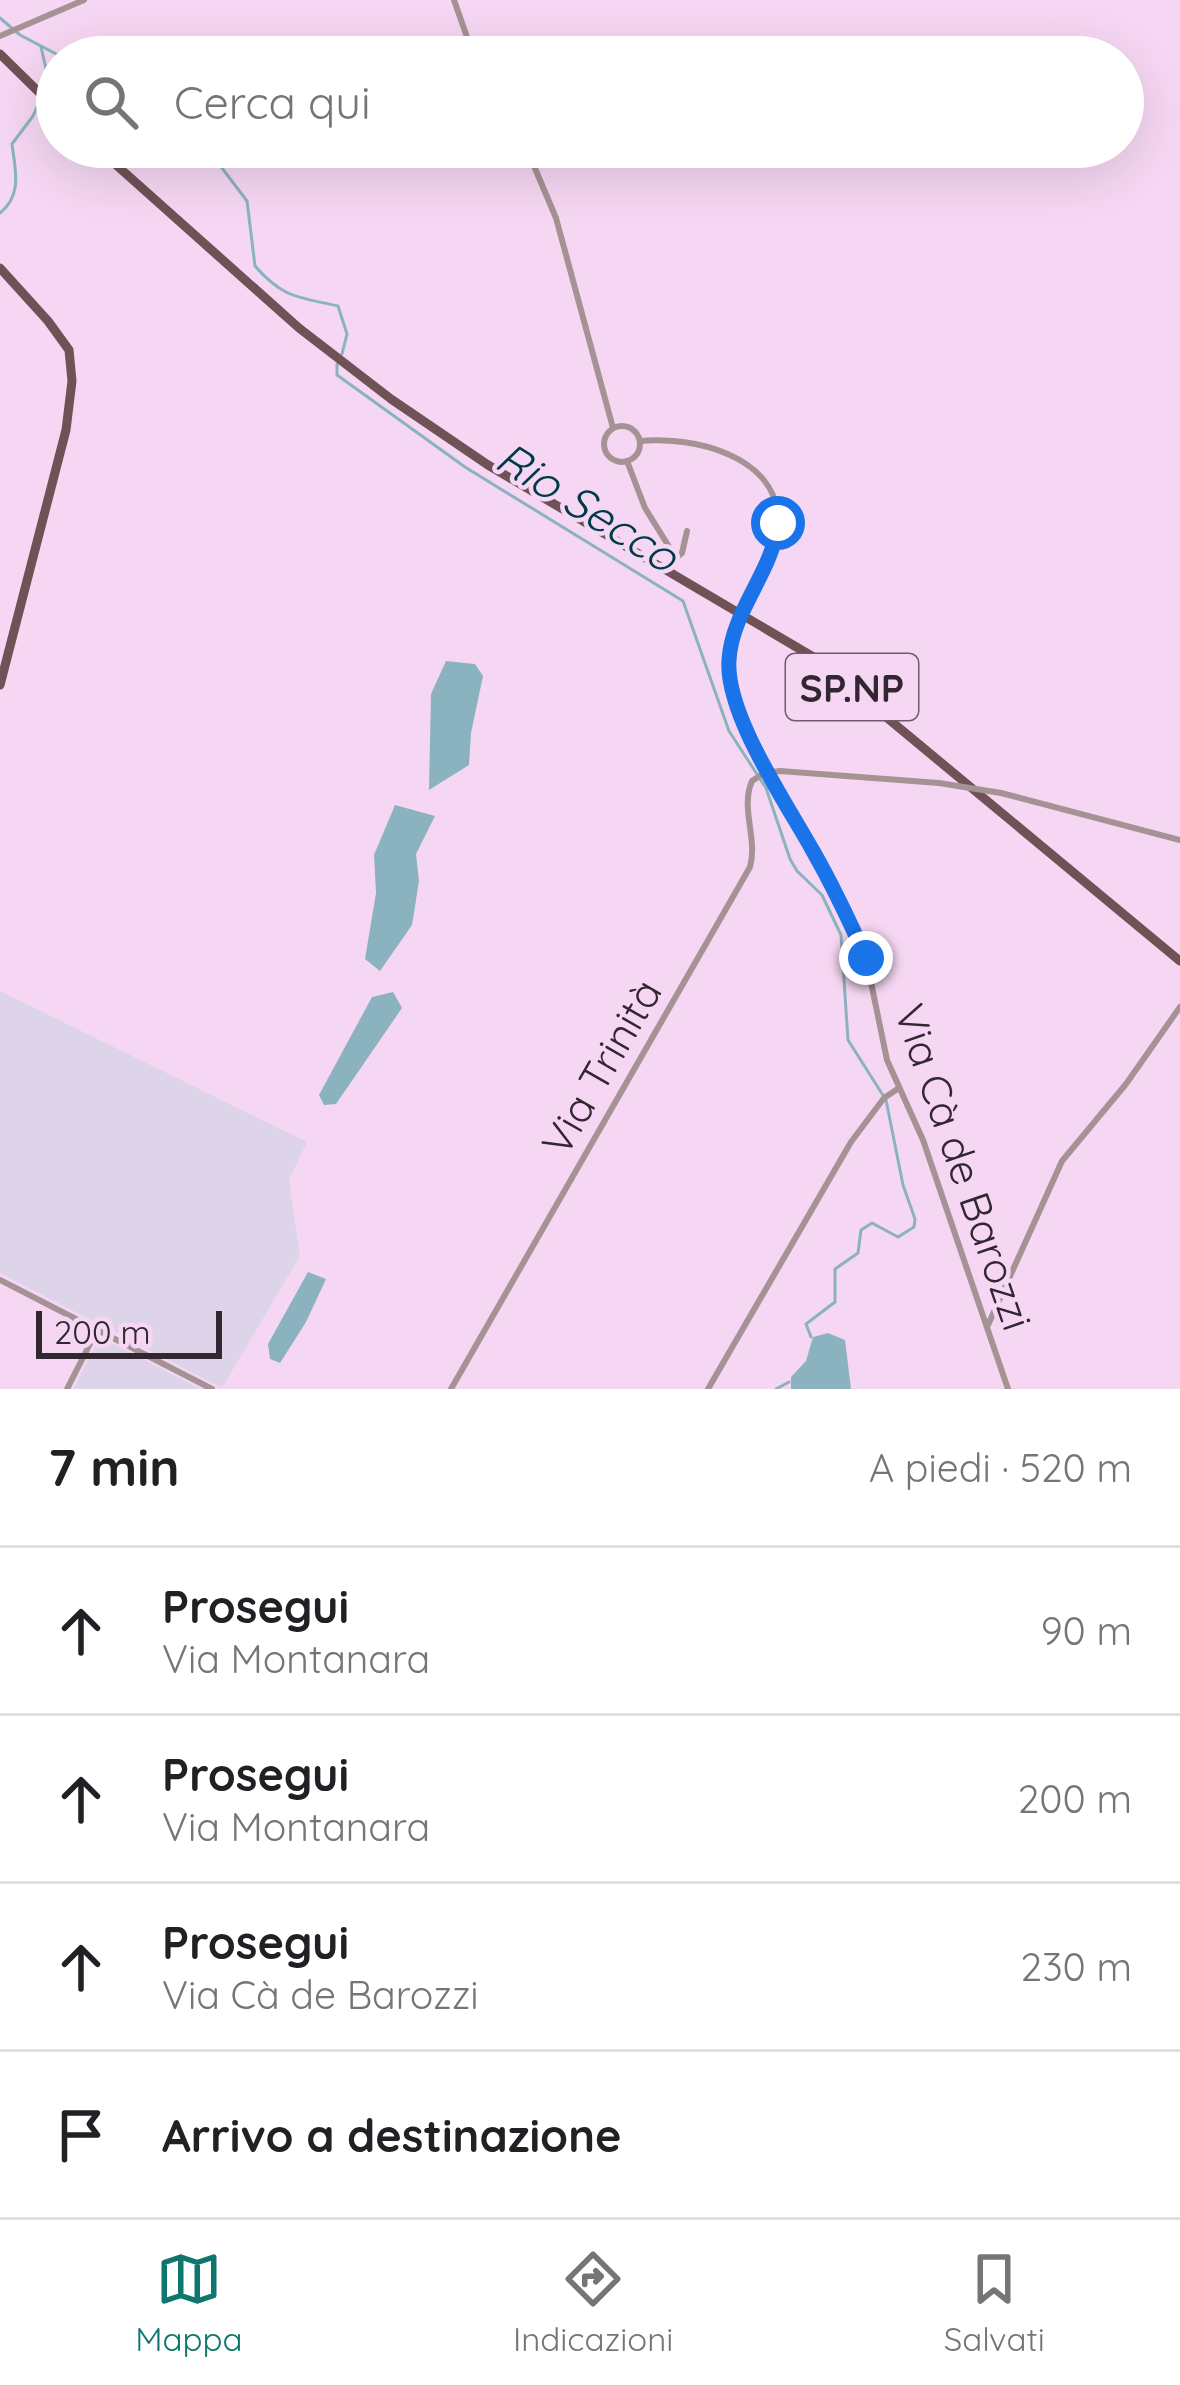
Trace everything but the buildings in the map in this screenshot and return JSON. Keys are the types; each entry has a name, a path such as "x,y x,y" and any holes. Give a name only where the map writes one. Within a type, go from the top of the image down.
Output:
{"main road":[{"path":"0,54 36,89"},
{"name":"SP.NP","path":"120,168 299,328 391,399 488,465 815,658 1180,961"},
{"path":"0,268 69,350 72,381 66,430 0,685"}],"street":[{"path":"0,36 85,0"},
{"path":"454,0 467,36"},
{"path":"535,168 556,218 613,428 604,442 606,453 626,461 637,454 640,441 630,428 613,428"},
{"name":"Via Cà de Barozzi","path":"640,441 723,452 749,465 764,480 777,506 777,536 736,628 729,678 766,773 838,898 866,958 887,1060 923,1140 1008,1389"},
{"path":"626,461 645,508 676,558 682,553 687,531"},
{"path":"766,773 873,776 1001,793 1180,840"},
{"name":"Via Trinità","path":"451,1389 750,867 753,851 747,799 754,779 766,773"},
{"path":"988,1327 1062,1161 1126,1084 1180,1007"},
{"path":"707,1389 851,1142 886,1097 899,1088"},
{"path":"0,1280 212,1389"},
{"path":"67,1389 97,1330"}],"shaded area":[{"path":"0,991 307,1142 289,1180 300,1256 222,1388 0,1273"},
{"path":"100,1337 201,1389 73,1389"}],"water":[{"path":"446,661 475,664 483,676 469,765 429,790 431,694"},
{"path":"395,805 435,816 416,854 419,881 412,925 380,971 365,959 376,893 374,855"},
{"path":"393,992 402,1008 336,1104 324,1105 319,1095 372,997"},
{"path":"308,1272 326,1279 280,1363 270,1359 268,1344"},
{"path":"828,1333 845,1340 851,1389 791,1389 791,1377 806,1361 813,1337"}],"waterway":[{"name":"Rio Secco","path":"0,18 36,43"},
{"path":"0,213 15,190 12,144 36,109"},
{"name":"Rio Secco","path":"222,168 247,201 255,266 284,291 338,306 347,334 342,354"},
{"name":"Rio Secco","path":"337,364 337,375 465,467 683,601 729,731 766,788 790,859 822,895 841,935 848,1040 886,1100 903,1185 915,1219 914,1227 898,1237 872,1223 861,1230 858,1253 835,1269 835,1302 806,1324 811,1337"},
{"name":"Rio Secco","path":"776,1389 789,1382"}],"route":[{"path":"778,523 774,548 736,628 729,678 767,773 812,849 866,958"}]}
